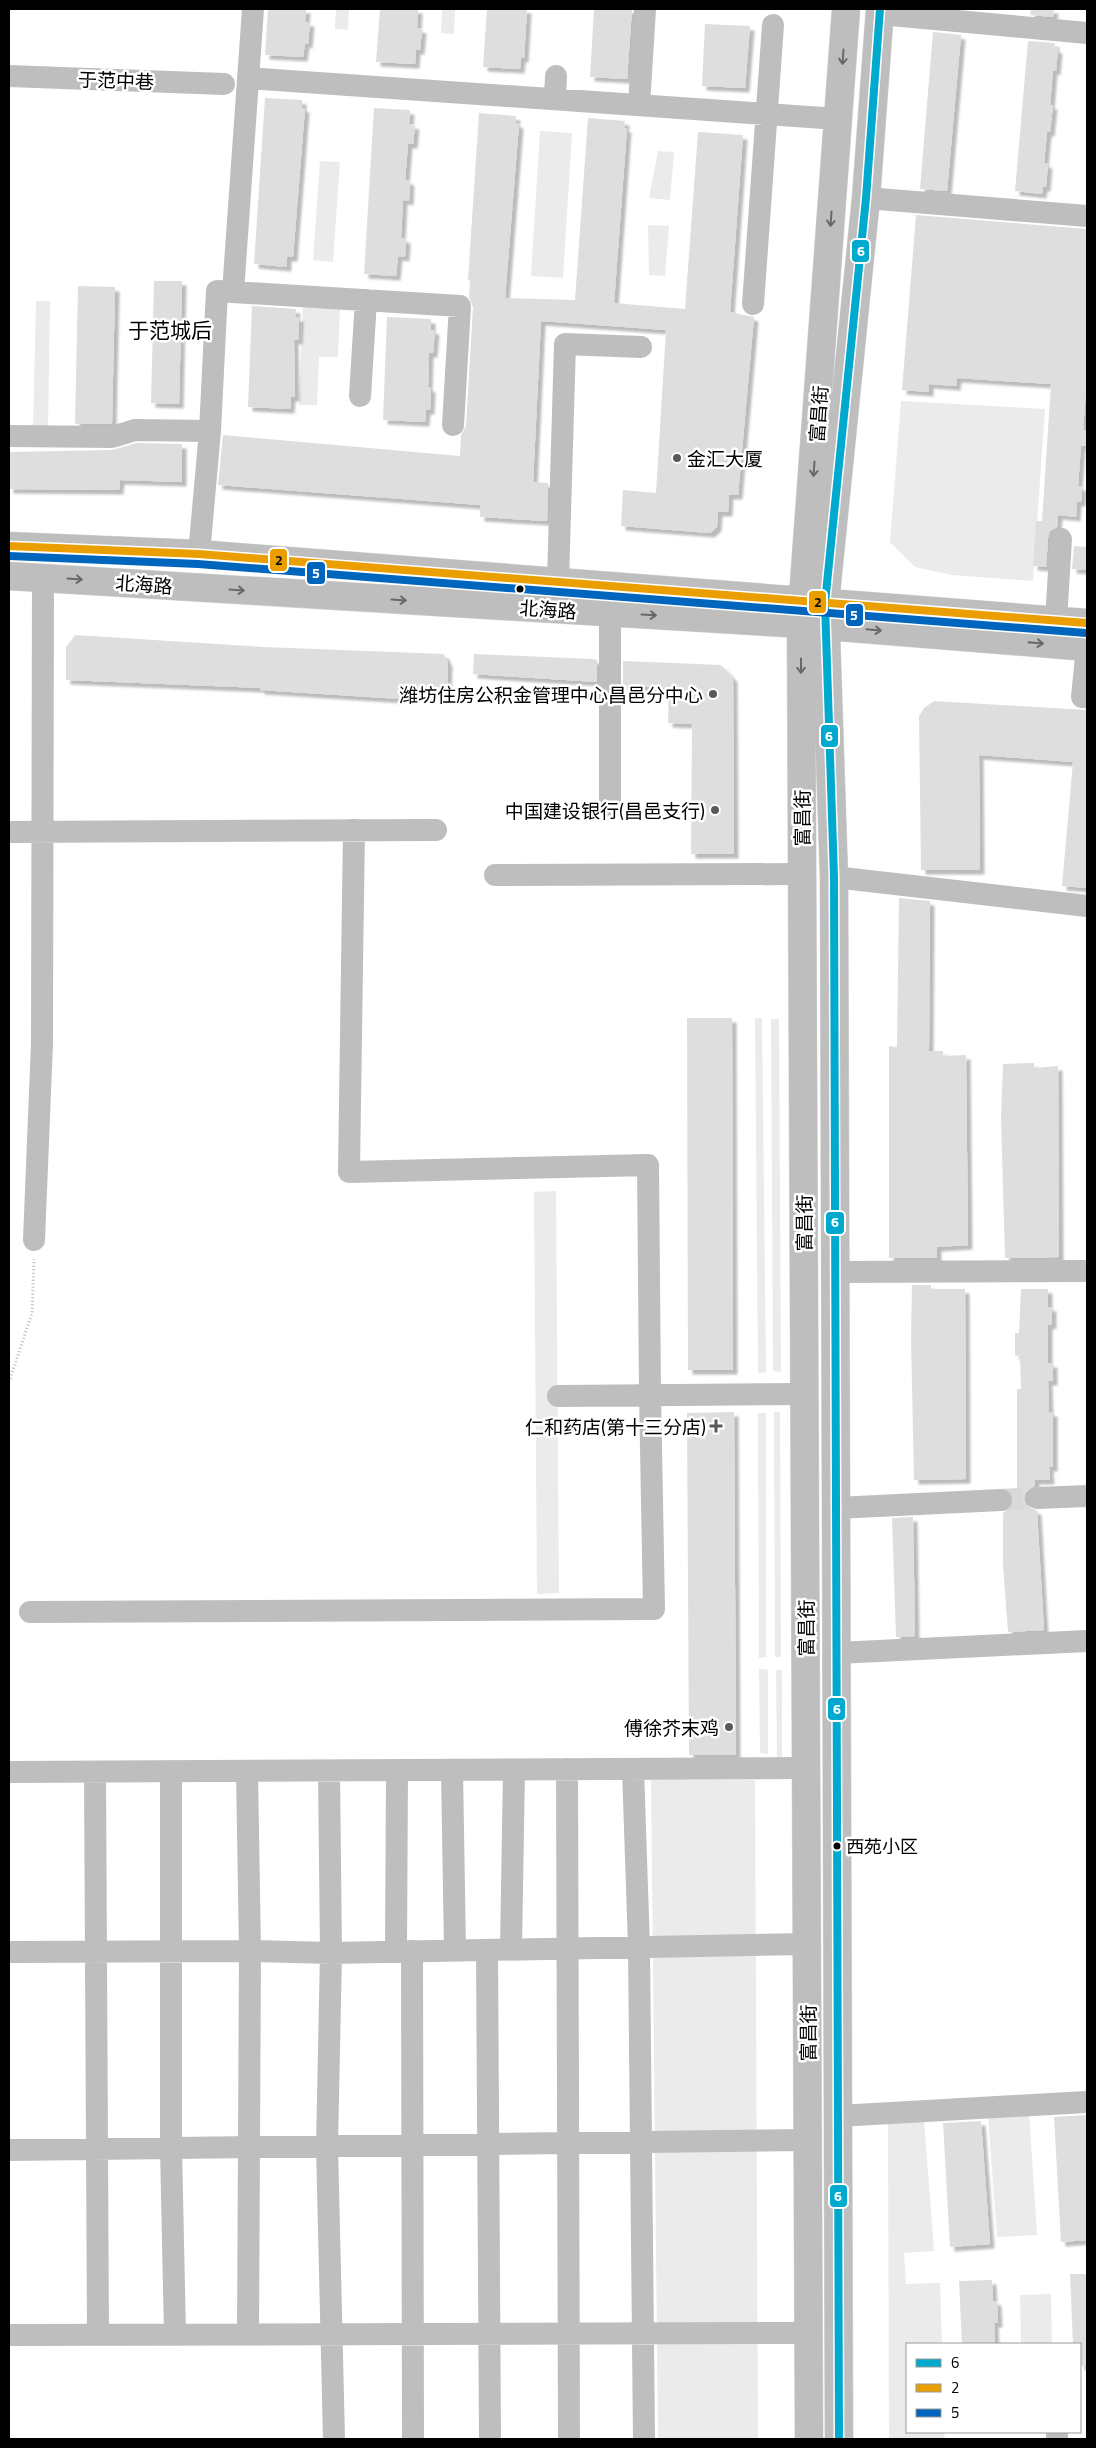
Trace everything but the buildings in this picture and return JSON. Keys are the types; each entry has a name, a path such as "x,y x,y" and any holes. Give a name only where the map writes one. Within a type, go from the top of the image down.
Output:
{"main road":[{"name":"富昌街","path":"809,2439 802,874 838,119 846,9"},
{"name":"富昌街","path":"839,2439 834,877 814,614 866,198 880,12"},
{"name":"北海路","path":"9,546 200,554 558,581 1087,647"},
{"name":"北海路","path":"9,576 610,613 814,614 1056,621 1087,624"}],"street":[{"path":"233,292 253,9"},
{"path":"638,104 645,9"},
{"path":"880,12 1087,33"},
{"path":"753,304 773,25"},
{"name":"于范中巷","path":"9,76 224,84"},
{"path":"555,99 556,76"},
{"path":"248,78 334,94 555,99 838,119"},
{"path":"866,198 1087,216"},
{"path":"200,554 210,431 217,291 460,306 453,425"},
{"path":"360,396 366,300"},
{"path":"558,581 565,344 641,348"},
{"path":"9,436 112,437 135,430 210,431"},
{"path":"1056,621 1061,539"},
{"path":"34,1240 42,1042 44,577"},
{"path":"610,613 610,808"},
{"path":"1087,647 1082,697 1087,697"},
{"path":"30,1612 654,1609 648,1165 349,1172 354,830"},
{"path":"9,832 436,830"},
{"path":"495,875 802,874"},
{"path":"834,877 1087,906"},
{"path":"835,1272 1087,1271"},
{"path":"558,1396 650,1393 804,1394"},
{"path":"1037,1498 1087,1496"},
{"path":"836,1508 1001,1500"},
{"path":"836,1654 1087,1641"},
{"path":"9,1772 806,1768"},
{"path":"567,1769 569,2439"},
{"path":"633,1769 639,1947 644,2439"},
{"path":"329,1770 331,1953 327,2146 334,2439"},
{"path":"397,1770 413,2145 413,2439"},
{"path":"452,1770 455,1950"},
{"path":"511,1949 514,1770"},
{"path":"247,1771 250,1951 248,2334"},
{"path":"95,1772 94,1952 98,2334"},
{"path":"171,1772 171,2148 175,2334"},
{"path":"9,1952 250,1951 331,1953 807,1944"},
{"path":"487,1950 490,2439"},
{"path":"838,2116 1086,2102"},
{"path":"9,2150 808,2140"},
{"path":"9,2335 808,2333"}],"path":[{"path":"9,1382 32,1313 34,1240"}],"shaded area":[{"path":"336,9 349,9 348,30 335,29"},
{"path":"442,9 455,9 454,34 441,33"},
{"path":"540,131 572,133 563,278 531,276"},
{"path":"658,151 674,152 670,200 649,198"},
{"path":"320,161 340,162 333,262 313,260"},
{"path":"648,225 669,226 665,276 649,275"},
{"path":"36,301 50,301 48,431 33,430"},
{"path":"303,305 340,307 338,357 319,357 317,405 299,405"},
{"path":"901,401 1045,409 1033,581 952,575 915,567 890,542"},
{"path":"755,1018 762,1018 766,1372 758,1373"},
{"path":"771,1019 779,1019 781,1372 773,1371"},
{"path":"556,1191 559,1593 537,1594 534,1192"},
{"path":"774,1412 780,1412 781,1657 775,1657"},
{"path":"758,1413 766,1413 766,1657 759,1658"},
{"path":"759,1669 768,1670 768,1754 760,1753"},
{"path":"776,1670 782,1670 782,1760 777,1760"},
{"path":"651,1780 755,1780 758,2439 658,2439"},
{"path":"1029,2112 1037,2235 997,2237 988,2115"},
{"path":"924,2119 934,2251 904,2253 906,2284 940,2283 942,2343 906,2343 906,2433 944,2433 945,2439 889,2439 888,2120"},
{"path":"1051,2294 1052,2343 1021,2343 1020,2295"}],"tunnel":[{"path":"1001,1500 1037,1498"}],"transit line":[{"name":"6","path":"839,2439 834,877 825,603 866,198 880,9"},
{"name":"2","path":"9,546 199,554 1087,623"},
{"name":"5","path":"9,556 198,564 1086,633"}],"place":[{"name":"金汇大厦","path":"677,458"},
{"name":"潍坊住房公积金管理中心昌邑分中心","path":"713,694"},
{"name":"中国建设银行(昌邑支行)","path":"715,810"},
{"name":"仁和药店(第十三分店)","path":"716,1426"},
{"name":"傅徐芥末鸡","path":"729,1727"},
{"name":"西苑小区","path":"837,1846"}],"district":[{"name":"于范城后","path":"170,330"}]}
